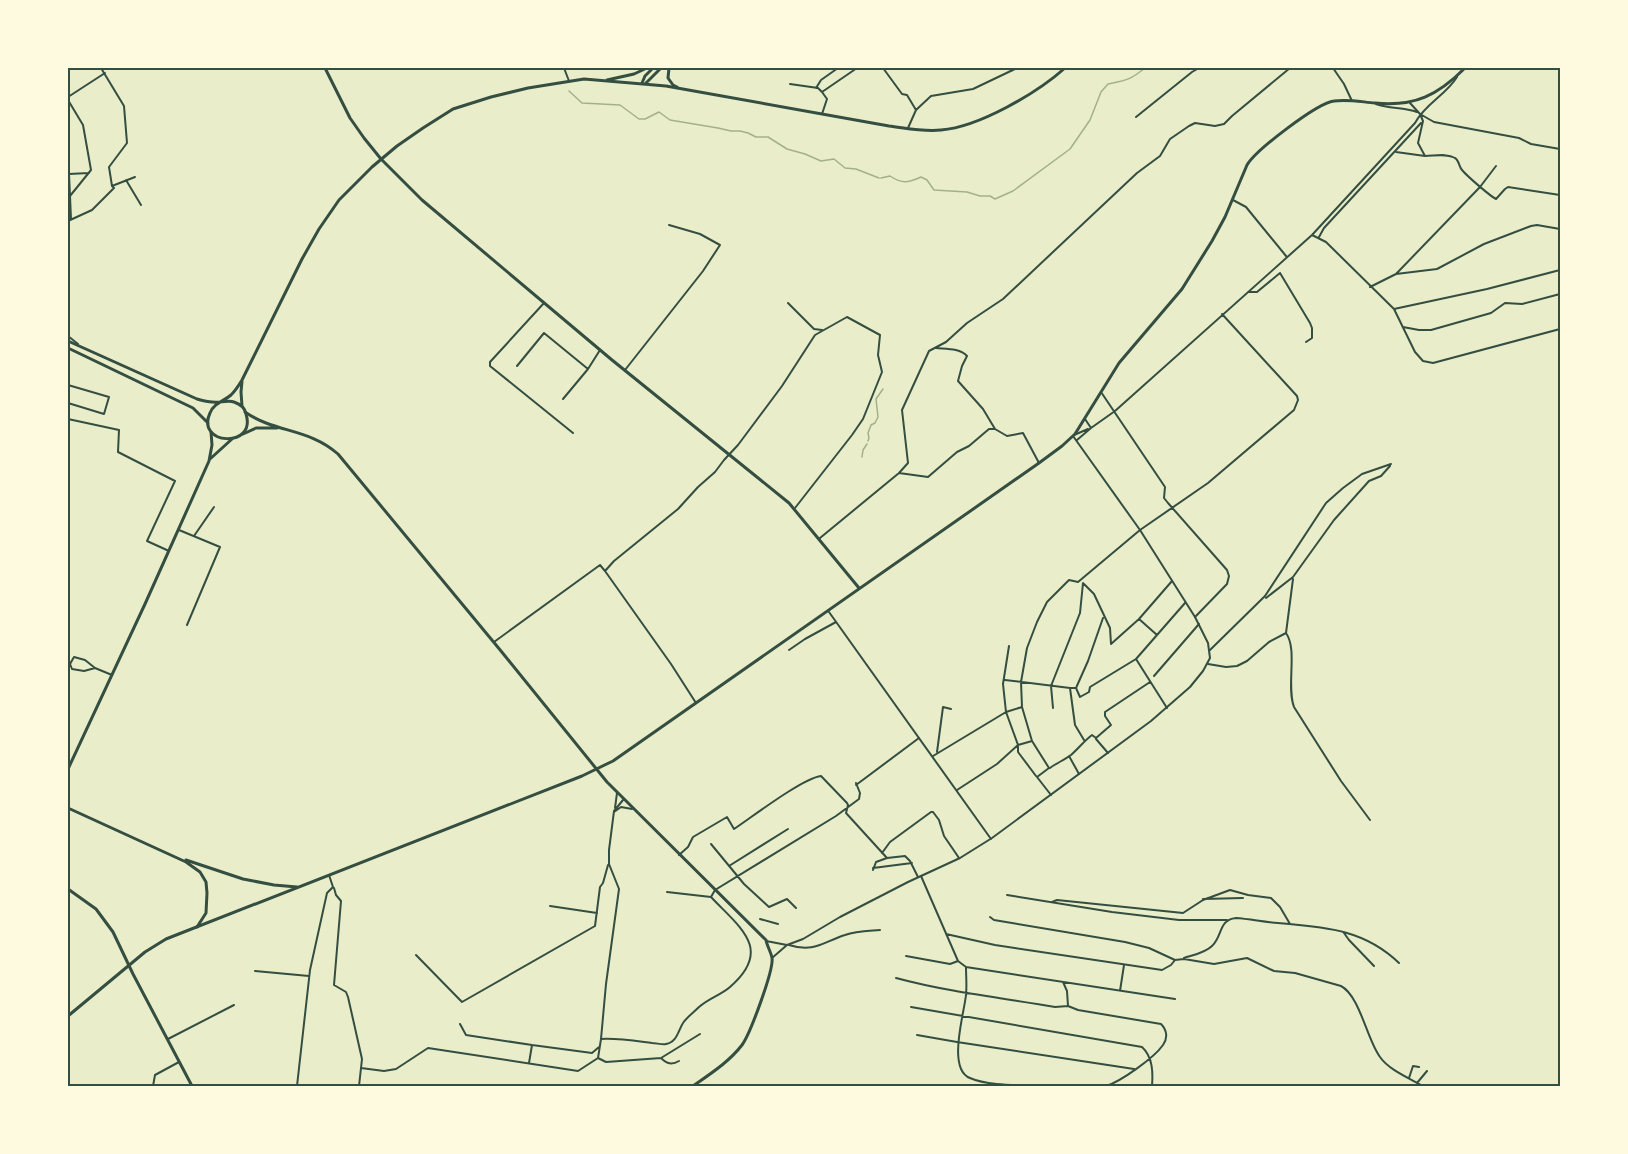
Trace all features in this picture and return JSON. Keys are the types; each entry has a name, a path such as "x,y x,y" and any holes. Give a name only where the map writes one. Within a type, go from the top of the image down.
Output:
{"main road":[{"path":"325,68 350,118 364,138 381,159 422,200 600,350 795,508 859,588"},
{"path":"608,80 634,74 646,68"},
{"path":"644,83 645,76 653,68"},
{"path":"644,83 661,68"},
{"path":"669,68 667,74 669,82 679,88"},
{"path":"209,425 213,407 231,395 242,380 300,264 339,200 381,159 423,128 453,110 491,97 584,79 644,83 908,128 945,130 983,118 1028,94 1065,68"},
{"path":"68,1016 157,944 613,761 1039,463 1073,436 1125,355 1182,289 1212,241 1233,200 1247,165 1256,153 1323,104 1333,101 1410,103 1433,94 1465,68"},
{"path":"68,342 197,399 232,401 242,406"},
{"path":"68,348 194,408 209,425 212,445 209,461 68,769"},
{"path":"242,380 242,406 246,412 258,420 314,438 338,454 623,800 766,941 772,958 758,1008 745,1041 732,1055 693,1086"},
{"path":"241,435 247,424 246,412"},
{"path":"209,461 232,439 256,428 282,428"},
{"path":"211,430 220,438 232,439"},
{"path":"68,808 194,866 206,879 207,893 206,913 197,927"},
{"path":"174,856 243,879 297,887"},
{"path":"68,889 91,904 114,932 192,1086"}],"street":[{"path":"89,173 69,174 69,220 92,210 114,188 110,167 127,143 124,106 100,68"},
{"path":"564,68 569,81"},
{"path":"816,88 821,80 838,68"},
{"path":"822,93 857,68"},
{"path":"883,68 902,94 907,95 916,110"},
{"path":"908,128 916,110 931,96 973,89 1017,68"},
{"path":"1136,117 1199,68"},
{"path":"820,538 908,463 902,410 929,351 946,342 967,323 1003,299 1137,173 1160,156 1170,139 1195,123 1215,126 1224,124 1290,68"},
{"path":"1333,68 1352,101"},
{"path":"70,196 91,170 84,124 68,99 105,73"},
{"path":"1077,440 1115,411 1312,235 1415,123 1419,113 1448,89 1459,74"},
{"path":"790,84 816,88 822,93 827,99 822,114"},
{"path":"1374,103 1404,108 1419,113 1434,122 1519,138 1531,144 1560,149"},
{"path":"1410,103 1423,121 1418,143 1425,156"},
{"path":"1319,237 1324,228 1423,121"},
{"path":"1396,152 1454,157 1462,170 1496,199 1508,187 1560,195"},
{"path":"1396,274 1480,187 1496,166"},
{"path":"112,186 135,177"},
{"path":"126,180 141,206"},
{"path":"1233,200 1246,207 1286,256"},
{"path":"625,370 690,288 720,245 700,234 669,225"},
{"path":"1369,287 1396,274 1437,269 1484,244 1531,226 1560,229"},
{"path":"1312,235 1326,242 1369,287 1394,309 1419,357 1424,361 1432,363 1560,329"},
{"path":"1394,309 1487,289 1560,270"},
{"path":"1248,292 1257,292 1280,273 1312,328 1312,338 1306,342"},
{"path":"1402,327 1431,330 1491,313 1505,303 1522,304 1560,294"},
{"path":"544,303 490,362 490,366 573,433"},
{"path":"788,303 814,329 822,330"},
{"path":"1078,582 1140,531 1208,483 1294,410 1298,400 1297,396 1222,315"},
{"path":"606,571 614,561 683,505 698,487 716,472 785,381 815,335 847,317 880,335 878,355 882,372 863,419 795,508"},
{"path":"517,366 544,333 588,369"},
{"path":"68,336 86,349"},
{"path":"936,348 958,350 967,356 958,381 983,410 995,429 1007,436 1023,433 1039,463"},
{"path":"563,399 588,369 600,350"},
{"path":"68,385 109,397 104,414 68,403"},
{"path":"1101,392 1165,487 1164,498 1227,570 1229,576 1227,584 1195,617"},
{"path":"68,419 119,430 118,452 175,481 147,541 169,550"},
{"path":"1085,419 1091,428"},
{"path":"772,958 788,945 919,876 959,858 991,839 1167,708 1194,682 1208,664 1210,650 1195,617 1140,531 1073,436 1091,428"},
{"path":"899,473 928,477 989,429 995,429"},
{"path":"1210,650 1260,603 1293,577 1334,520 1370,481 1381,476 1392,464 1362,474 1326,503 1260,603"},
{"path":"194,536 214,507"},
{"path":"178,529 220,547 187,625"},
{"path":"494,642 600,565 696,703"},
{"path":"1293,577 1286,633 1291,657 1291,696 1294,707 1341,782 1370,820"},
{"path":"1049,768 1032,741 1022,707 1021,682 1027,648 1047,602 1069,580 1083,583 1094,594 1110,628 1111,644 1139,619 1172,581"},
{"path":"1053,708 1051,686 1080,613 1083,583"},
{"path":"1076,688 1080,697 1089,692 1090,687 1136,659 1186,603"},
{"path":"828,610 991,839"},
{"path":"1076,688 1085,670 1103,616"},
{"path":"1139,619 1157,635"},
{"path":"789,650 836,622"},
{"path":"1154,676 1199,624"},
{"path":"1208,664 1238,666 1269,642 1286,633"},
{"path":"1009,646 1004,680 1006,712 1018,745 1018,752 1051,795"},
{"path":"95,668 84,671 72,669 70,664 74,657 85,660 95,668 112,675"},
{"path":"1136,659 1167,708"},
{"path":"1004,680 1076,688"},
{"path":"1096,738 1111,725 1105,712 1150,682"},
{"path":"1070,688 1075,725 1084,740"},
{"path":"937,752 943,707 951,709"},
{"path":"933,756 1006,712 1022,707"},
{"path":"1037,777 1069,756 1092,735 1108,753"},
{"path":"711,897 715,891 738,876 846,809 860,798 856,784 920,738"},
{"path":"957,790 997,764 1018,745 1032,741"},
{"path":"1069,756 1079,774"},
{"path":"680,855 688,847 693,837 727,817 734,829 813,777 821,776 847,803 847,815 887,858"},
{"path":"416,955 462,1002 595,926 600,887 609,864 617,793"},
{"path":"615,809 623,800"},
{"path":"613,814 621,807 632,809"},
{"path":"882,854 890,842 933,812 939,820 944,836 959,858"},
{"path":"729,866 788,829"},
{"path":"711,844 769,908 787,900 796,908"},
{"path":"912,863 873,869 876,862 906,856 912,863 919,876 958,961 966,967 1174,999"},
{"path":"361,1068 384,1071 396,1069 428,1048 578,1071 598,1058 619,889 609,864"},
{"path":"328,875 340,902 334,985 346,992 348,997 362,1059 359,1086"},
{"path":"297,1086 309,976 327,893 333,887"},
{"path":"1052,902 1057,900 1183,914 1203,900 1230,890 1271,898 1280,907 1290,924"},
{"path":"602,1039 666,1044 677,1038 682,1025 700,1006 729,988 749,963 752,955 751,944 711,897 667,892"},
{"path":"1007,895 1179,920 1242,918 1324,927 1366,939 1399,963"},
{"path":"1203,899 1243,898"},
{"path":"550,906 597,913"},
{"path":"990,917 994,920 1125,942 1149,948 1175,960 1206,951 1218,938 1228,920"},
{"path":"760,919 778,924"},
{"path":"766,941 808,948 817,947 847,934 880,930"},
{"path":"1344,933 1374,966"},
{"path":"946,934 995,945 1162,970 1172,965 1175,960"},
{"path":"906,956 950,964 958,961"},
{"path":"1184,959 1214,964 1246,958 1272,970 1295,973 1341,986 1346,989 1359,1011 1379,1056 1389,1065 1423,1086"},
{"path":"1120,991 1124,965"},
{"path":"966,967 967,992 957,1042 960,1068 969,1078 982,1082 1040,1086"},
{"path":"255,971 309,976"},
{"path":"896,978 924,986 1055,1007 1068,1006 1078,1010 1161,1024 1166,1029 1167,1036 1163,1045 1150,1058 1106,1086"},
{"path":"1063,982 1067,991 1068,1006"},
{"path":"168,1039 234,1005"},
{"path":"911,1007 1142,1047 1148,1052 1150,1058 1152,1086"},
{"path":"460,1024 466,1035 532,1046 592,1053 600,1046"},
{"path":"598,1058 606,1062 661,1058 700,1034"},
{"path":"917,1035 1134,1069"},
{"path":"529,1064 532,1046"},
{"path":"661,1058 666,1063 674,1064 679,1061"},
{"path":"153,1086 155,1075 179,1062"},
{"path":"1409,1078 1413,1066 1419,1067"},
{"path":"1417,1083 1427,1071"},
{"path":"1076,1086 1088,1086"}],"waterway":[{"path":"881,178 890,176 905,182 921,177 927,180 934,190 967,192 995,199 1013,191 1070,149 1090,120 1101,92 1108,84 1128,79 1145,68"},
{"path":"569,91 582,103 620,105 639,119 645,119 659,112 670,120 740,131 756,137 768,137 787,149 821,161 834,159 845,168 856,169 879,178"},
{"path":"868,441 871,425 878,417 876,399 883,389"},
{"path":"862,457 867,444"}]}
